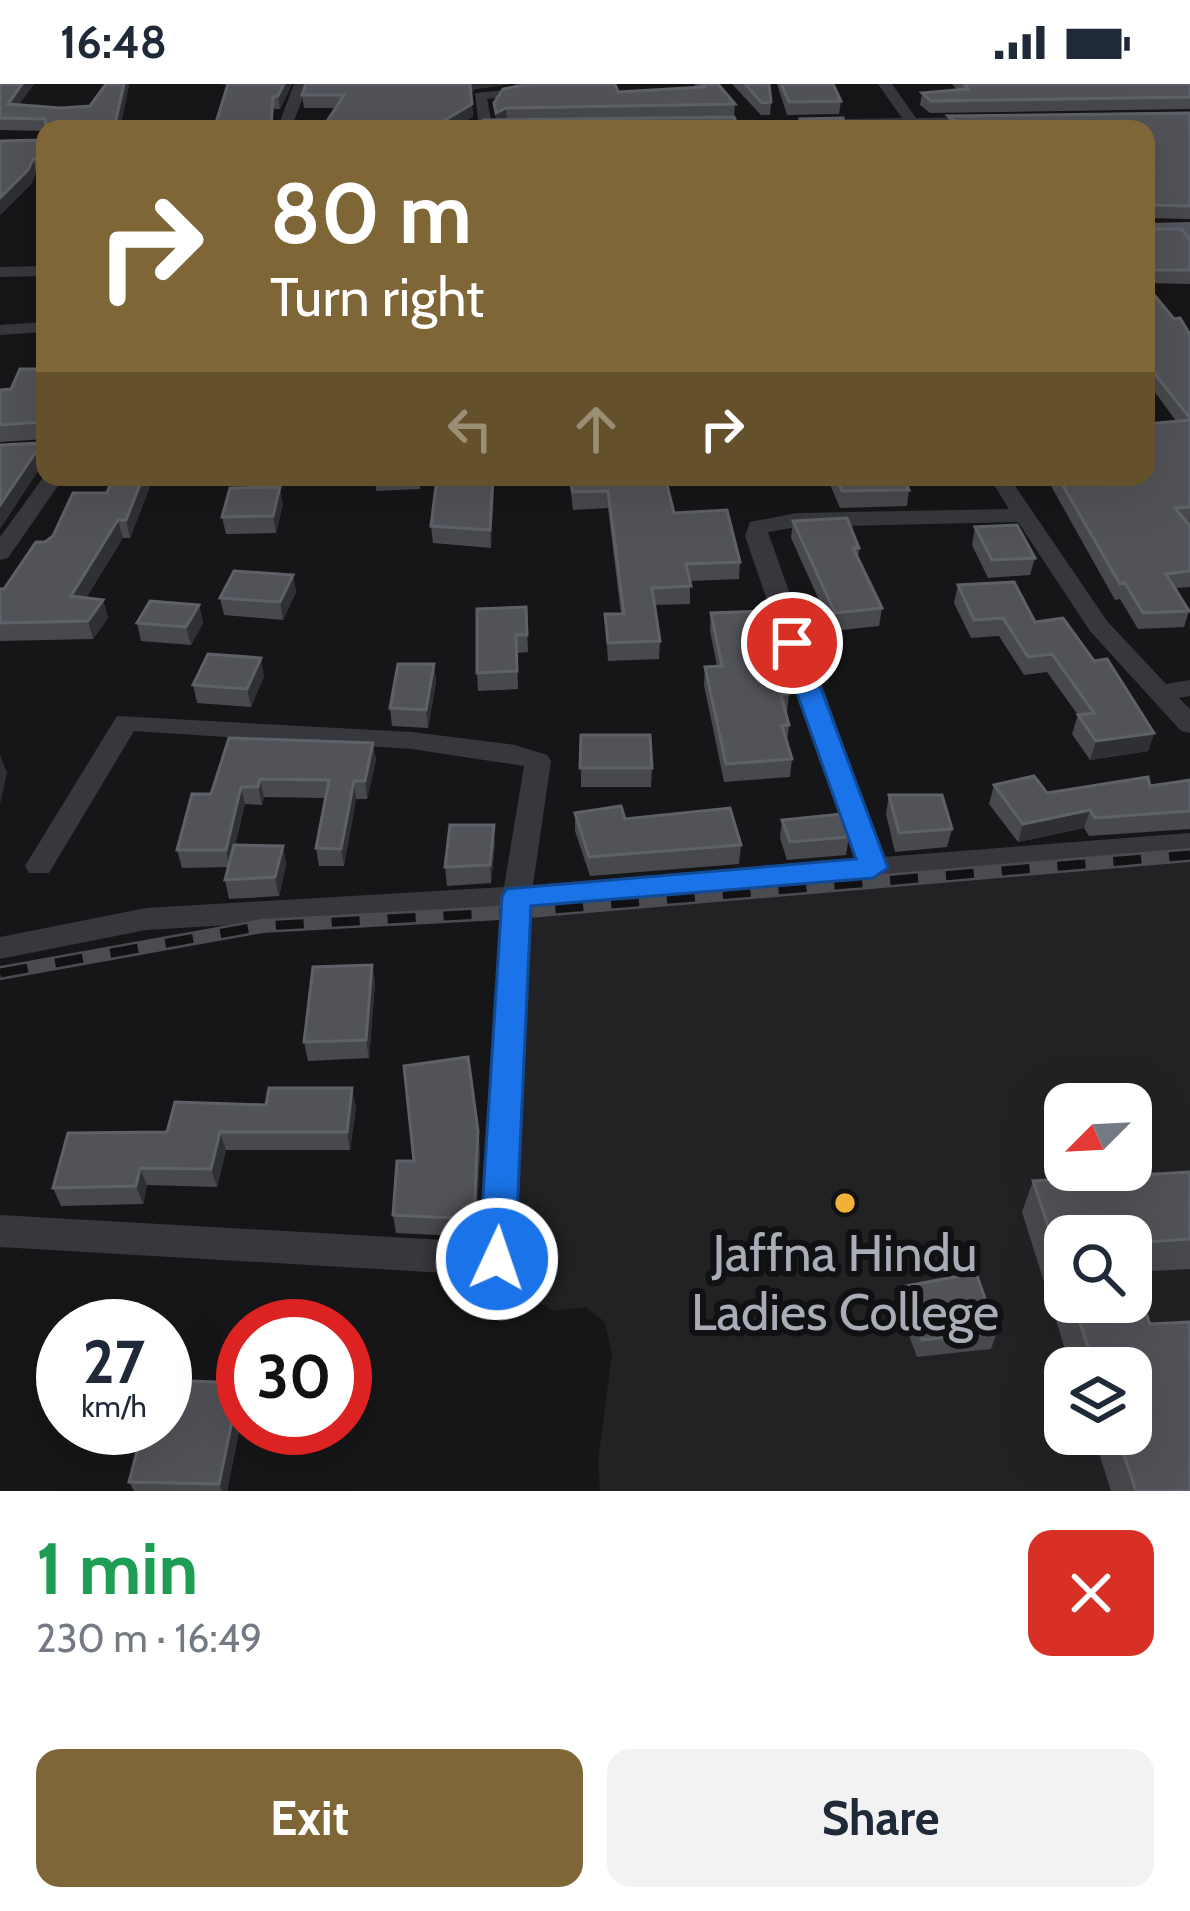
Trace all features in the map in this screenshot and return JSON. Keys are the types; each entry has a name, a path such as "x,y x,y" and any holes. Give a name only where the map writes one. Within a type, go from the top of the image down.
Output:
{"main road":[{"path":"1155,231 1190,230"}],"street":[{"path":"287,120 301,84"},
{"path":"484,120 480,96 522,92 521,84"},
{"path":"885,84 911,120"},
{"path":"743,112 752,120"},
{"path":"0,272 36,272"},
{"path":"0,330 36,328"},
{"path":"0,553 48,486"},
{"path":"1005,486 1098,626 1190,725"},
{"path":"873,868 783,618 756,536 758,527 796,520 1024,514"},
{"path":"1160,693 1190,688"},
{"path":"0,1231 497,1259 517,897 540,771 534,756 434,744 126,722 39,866"},
{"path":"0,948 146,919 517,897 1190,843"}],"shaded area":[{"name":"Jaffna Hindu Ladies College","path":"1190,855 1190,1491 600,1491 598,1461 612,1354 605,1322 585,1307 555,1311 538,1302 497,1259 517,912"}],"building":[{"path":"0,84 22,84 8,104 61,108 90,106 106,84 124,84 116,120 0,118"},
{"path":"228,84 284,84 273,97 272,120 217,120"},
{"path":"306,84 470,84 472,104 445,120 328,120 344,95 302,95"},
{"path":"530,84 615,84 618,92 718,84 735,104 506,108 496,113 494,103 503,89"},
{"path":"745,84 769,84 771,102 762,103"},
{"path":"781,84 833,84 841,101 789,102"},
{"path":"964,84 1190,84 1190,97 931,101 922,93 968,89"},
{"path":"1190,113 1190,206 1155,205 1155,120 953,120 948,116"},
{"path":"734,117 735,120 483,120"},
{"path":"36,140 36,159 0,198 0,141"},
{"path":"1155,229 1182,229 1190,240 1190,270 1155,270"},
{"path":"1155,296 1174,319 1180,318 1190,335 1190,418 1155,374"},
{"path":"20,369 36,369 36,422 0,425 0,390 11,389"},
{"path":"1190,420 1190,507 1175,508 1190,526 1190,571 1166,574 1189,611 1143,613 1125,583 1120,584 1063,486 1155,486 1155,423"},
{"path":"36,443 36,452 0,505 0,445"},
{"path":"110,486 139,486 126,520 118,520 71,596 103,600 88,621 0,623 0,589 36,542 53,536 73,493 107,493"},
{"path":"436,486 492,486 490,530 431,526"},
{"path":"572,486 667,486 674,513 727,510 740,562 686,564 691,586 652,588 660,641 608,643 605,614 624,614 608,491 573,492"},
{"path":"840,486 907,486 909,490 842,491"},
{"path":"280,487 273,516 222,517 230,488"},
{"path":"847,518 859,548 853,548 882,608 835,613 793,521"},
{"path":"1017,525 1035,558 992,560 975,527"},
{"path":"234,571 293,575 280,602 220,598"},
{"path":"1014,582 1035,622 1063,618 1094,661 1107,659 1154,733 1096,741 1078,715 1094,713 1052,654 1028,657 1003,618 974,620 958,585"},
{"path":"150,601 199,605 186,627 137,623"},
{"path":"526,607 527,635 516,635 517,671 477,673 477,609"},
{"path":"764,611 789,694 781,695 789,725 782,726 792,759 726,764 705,667 722,666 711,613"},
{"path":"208,654 261,658 247,689 193,685"},
{"path":"398,664 434,664 426,710 390,708"},
{"path":"581,735 650,735 652,768 580,768"},
{"path":"229,738 373,743 365,781 354,781 341,849 316,848 329,780 260,779 258,787 241,787 226,850 177,850 192,794 211,794"},
{"path":"1034,776 1047,793 1148,777 1150,786 1190,780 1190,811 1095,818 1090,810 1023,824 994,785"},
{"path":"889,795 942,795 952,829 899,833"},
{"path":"621,806 625,819 730,808 741,845 589,857 575,813"},
{"path":"841,814 849,837 790,842 782,820"},
{"path":"450,825 494,825 490,865 445,867"},
{"path":"234,845 283,846 275,877 225,880"},
{"path":"372,965 366,1040 304,1042 313,967"},
{"path":"468,1057 478,1131 474,1219 393,1215 397,1161 414,1161 404,1066"},
{"path":"269,1088 352,1088 347,1132 220,1132 211,1169 140,1168 136,1186 53,1188 68,1133 167,1132 175,1102 266,1105"},
{"path":"1190,1172 1190,1239 1152,1242 1152,1215 1044,1215 1033,1181 1044,1180 1044,1191 1152,1191 1152,1174"},
{"path":"976,1273 997,1332 922,1340 901,1287"},
{"path":"1190,1322 1190,1491 1136,1491 1124,1455 1152,1455 1152,1347 1088,1347 1080,1323"},
{"path":"192,1381 216,1382 216,1455 225,1455 219,1484 129,1482 136,1455 192,1455"}],"railway":[{"path":"0,973 262,926 517,912 1190,855"}],"place":[{"name":"Jaffna Hindu Ladies College","path":"845,1203"}],"route":[{"path":"497,1259 517,897 873,868 792,643"}]}
